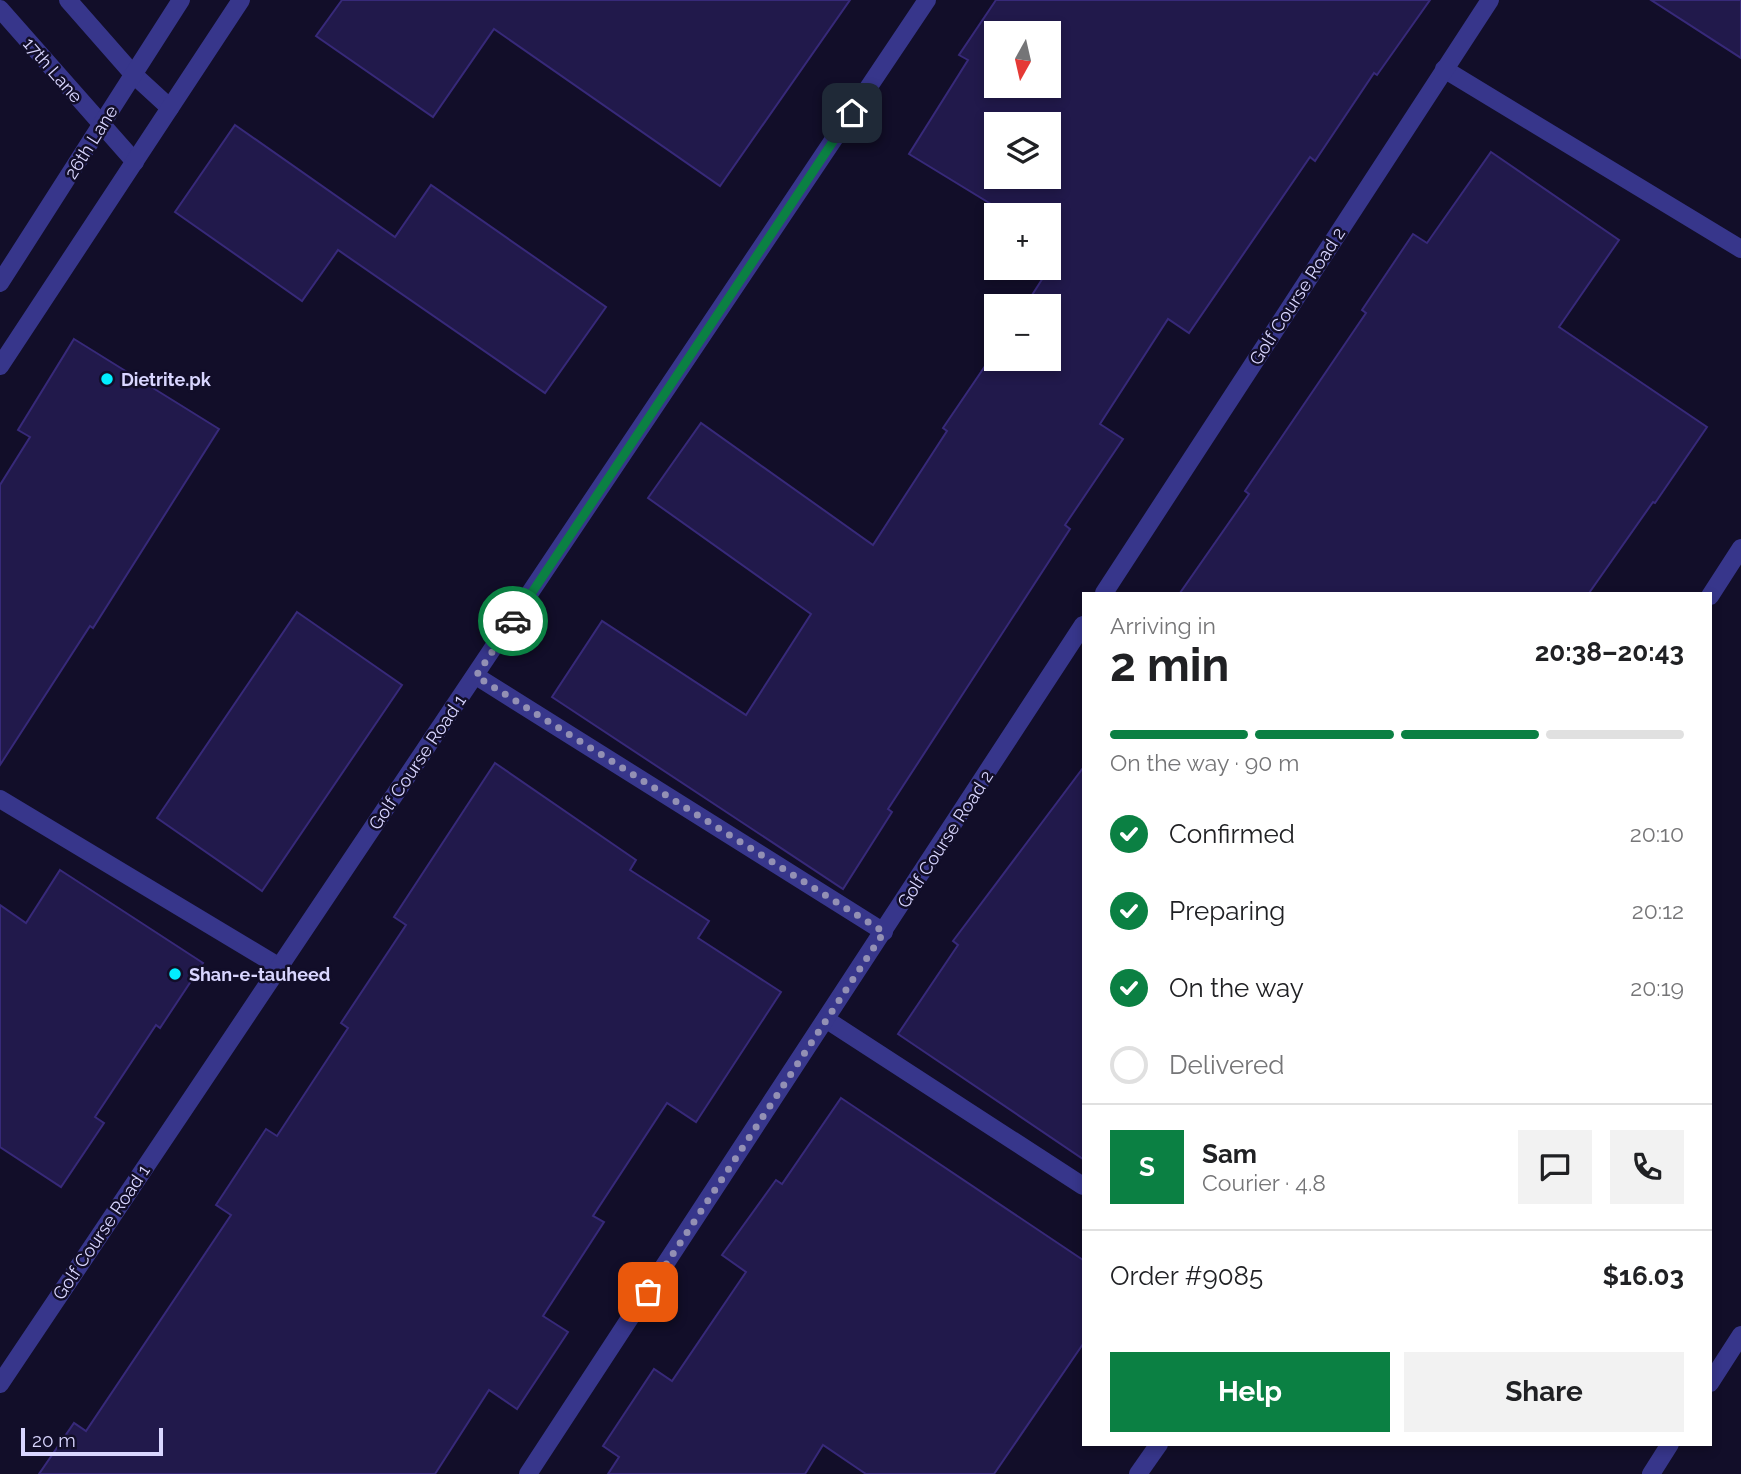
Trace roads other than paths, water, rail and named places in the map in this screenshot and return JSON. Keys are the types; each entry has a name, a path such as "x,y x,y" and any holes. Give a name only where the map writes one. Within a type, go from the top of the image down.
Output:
{"street":[{"path":"68,0 133,74 170,108"},
{"name":"26th Lane","path":"0,283 181,0"},
{"path":"0,366 242,0"},
{"name":"Golf Course Road 1","path":"0,1384 927,0"},
{"name":"Golf Course Road 2","path":"1105,592 1490,0"},
{"name":"17th Lane","path":"0,9 135,162"},
{"path":"1444,69 1741,249"},
{"path":"1712,593 1741,548"},
{"name":"Golf Course Road 2","path":"528,1474 1082,627"},
{"path":"476,676 884,932"},
{"path":"0,799 278,966"},
{"path":"827,1020 1082,1185"},
{"path":"1712,1380 1741,1335"},
{"path":"1138,1474 1157,1446"},
{"path":"1651,1474 1669,1446"}],"place":[{"name":"Dietrite.pk","path":"107,379"},
{"name":"Shan-e-tauheed","path":"175,974"}]}
